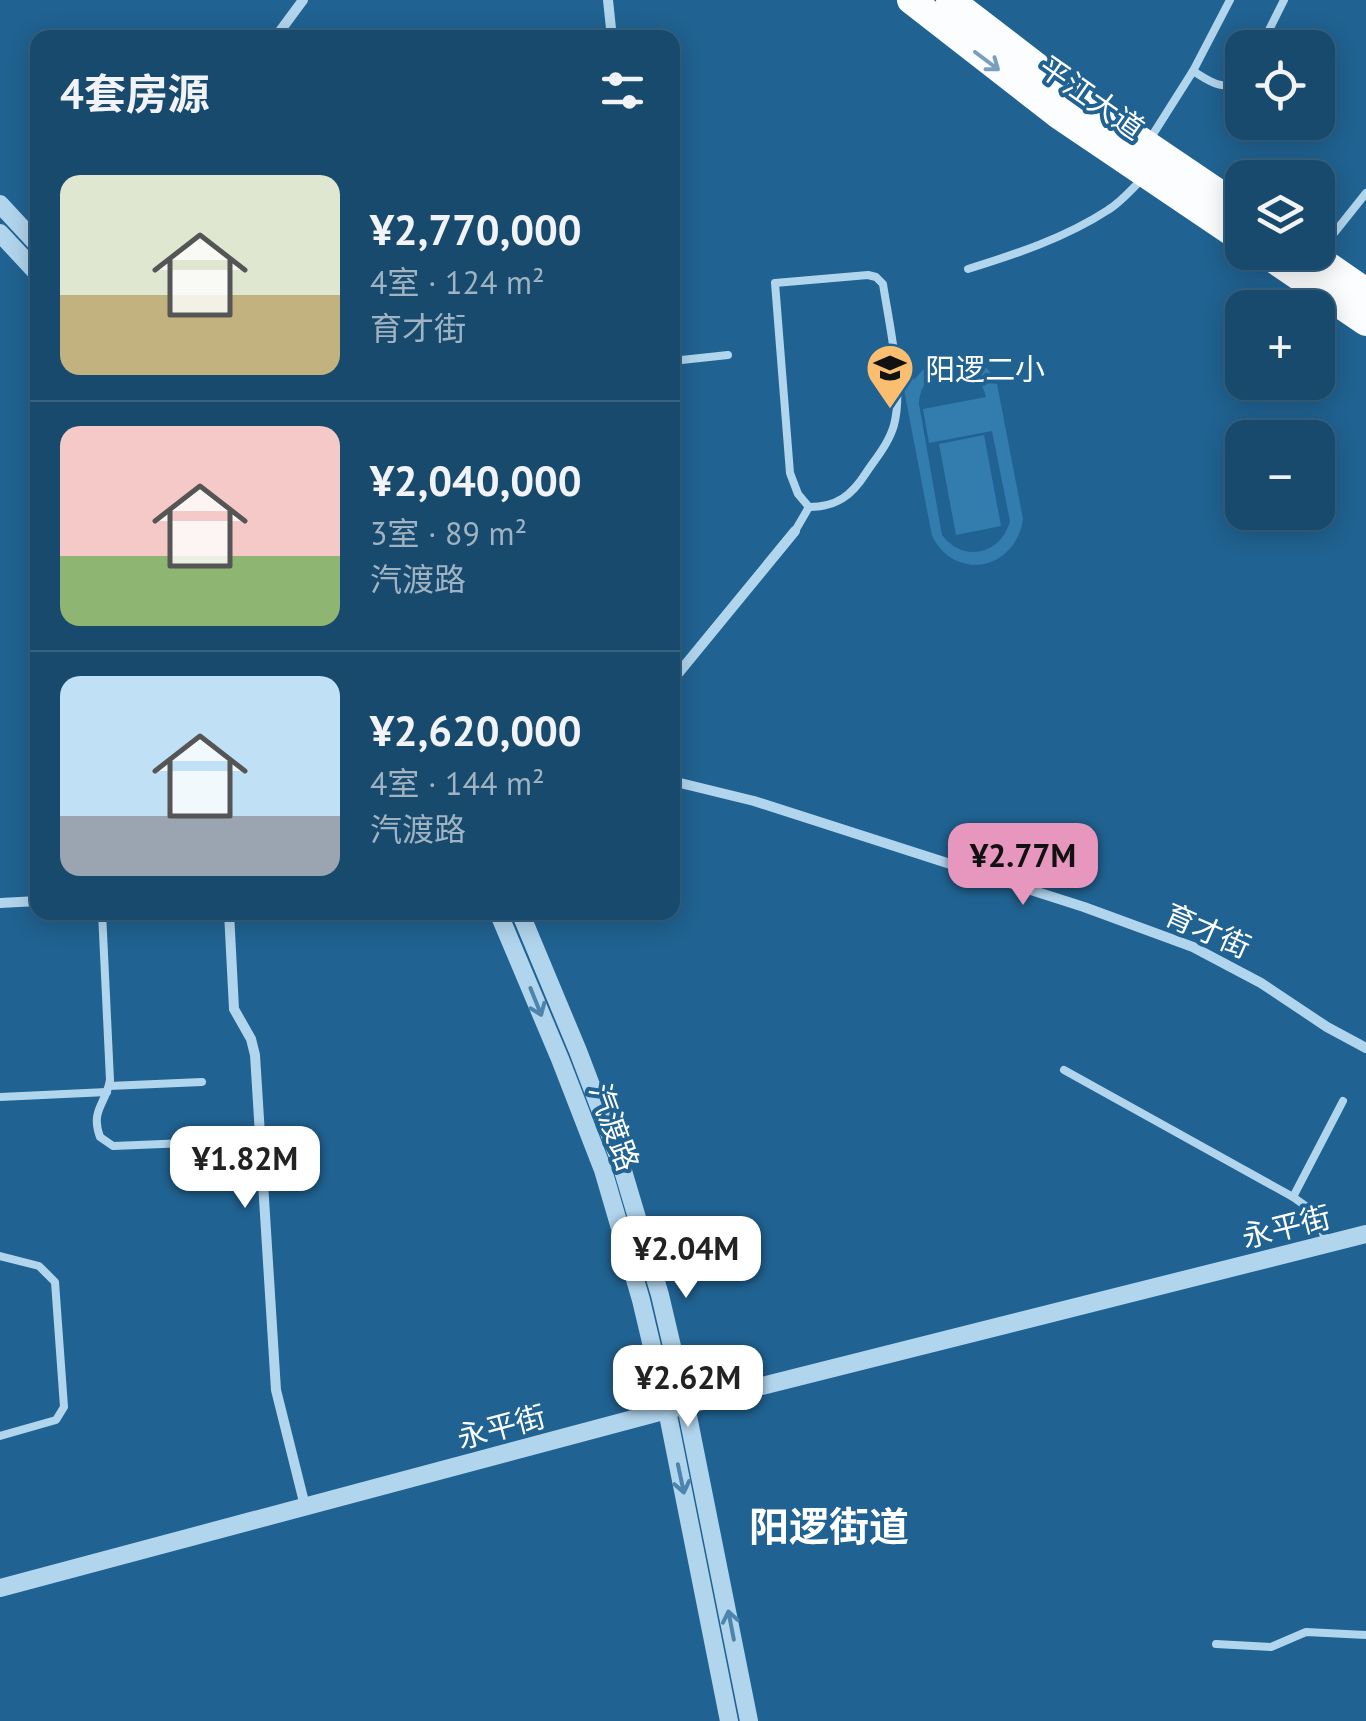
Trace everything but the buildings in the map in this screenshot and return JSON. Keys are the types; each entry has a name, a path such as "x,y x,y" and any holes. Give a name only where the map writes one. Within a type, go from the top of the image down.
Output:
{"highway":[{"name":"平江大道","path":"910,0 1060,116 1225,228"},
{"name":"平江大道","path":"950,0 1074,96 1225,197"},
{"path":"1289,270 1366,322"},
{"path":"1334,270 1366,292"}],"street":[{"path":"281,30 304,0"},
{"path":"608,0 611,30"},
{"path":"0,204 30,236"},
{"path":"0,233 30,265"},
{"path":"680,671 795,532"},
{"name":"育才街","path":"680,783 754,801 1084,907 1193,947 1261,983 1366,1048"},
{"path":"0,903 30,902"},
{"path":"229,920 234,1008 255,1055 276,1390 305,1506"},
{"name":"汽渡路","path":"501,920 603,1170 641,1300 729,1721"},
{"name":"汽渡路","path":"523,920 621,1164 660,1294 748,1721"},
{"name":"永平街","path":"0,1588 667,1410 1366,1234"}],"lane":[{"path":"1146,144 1194,71 1230,0"},
{"path":"1269,30 1284,0"},
{"path":"1194,71 1219,87 1225,87"},
{"path":"968,269 1023,252 1072,230 1111,208 1147,175"},
{"path":"1335,229 1366,193"},
{"path":"872,276 883,284 886,303 894,360 894,424 887,442 849,495 830,505 809,507 798,494 790,474 775,284 872,276"},
{"path":"680,360 728,356"},
{"path":"795,532 809,507"},
{"path":"102,920 108,1089 97,1109 100,1137 113,1146 212,1142"},
{"path":"1064,1070 1293,1197 1314,1212 1327,1244"},
{"path":"0,1097 202,1082"},
{"path":"1293,1197 1343,1101"},
{"path":"0,1256 39,1266 55,1282 64,1407 56,1420 0,1436"},
{"path":"1216,1644 1271,1647 1306,1632 1366,1635"}],"shaded area":[{"path":"954,355 968,357 985,367 997,384 1023,519 1009,549 984,564 955,560 932,536 901,374 912,372 914,380 930,362","holes":["958,369 978,380 986,397 923,409 929,443 992,431 1010,521 1005,533 990,548 970,552 951,544 942,535 919,404 928,380 945,370"]},
{"path":"984,435 1001,526 956,535 939,444"}],"place":[{"name":"阳逻二小","path":"890,410"}],"district":[{"name":"阳逻街道","path":"829,1526"}]}
